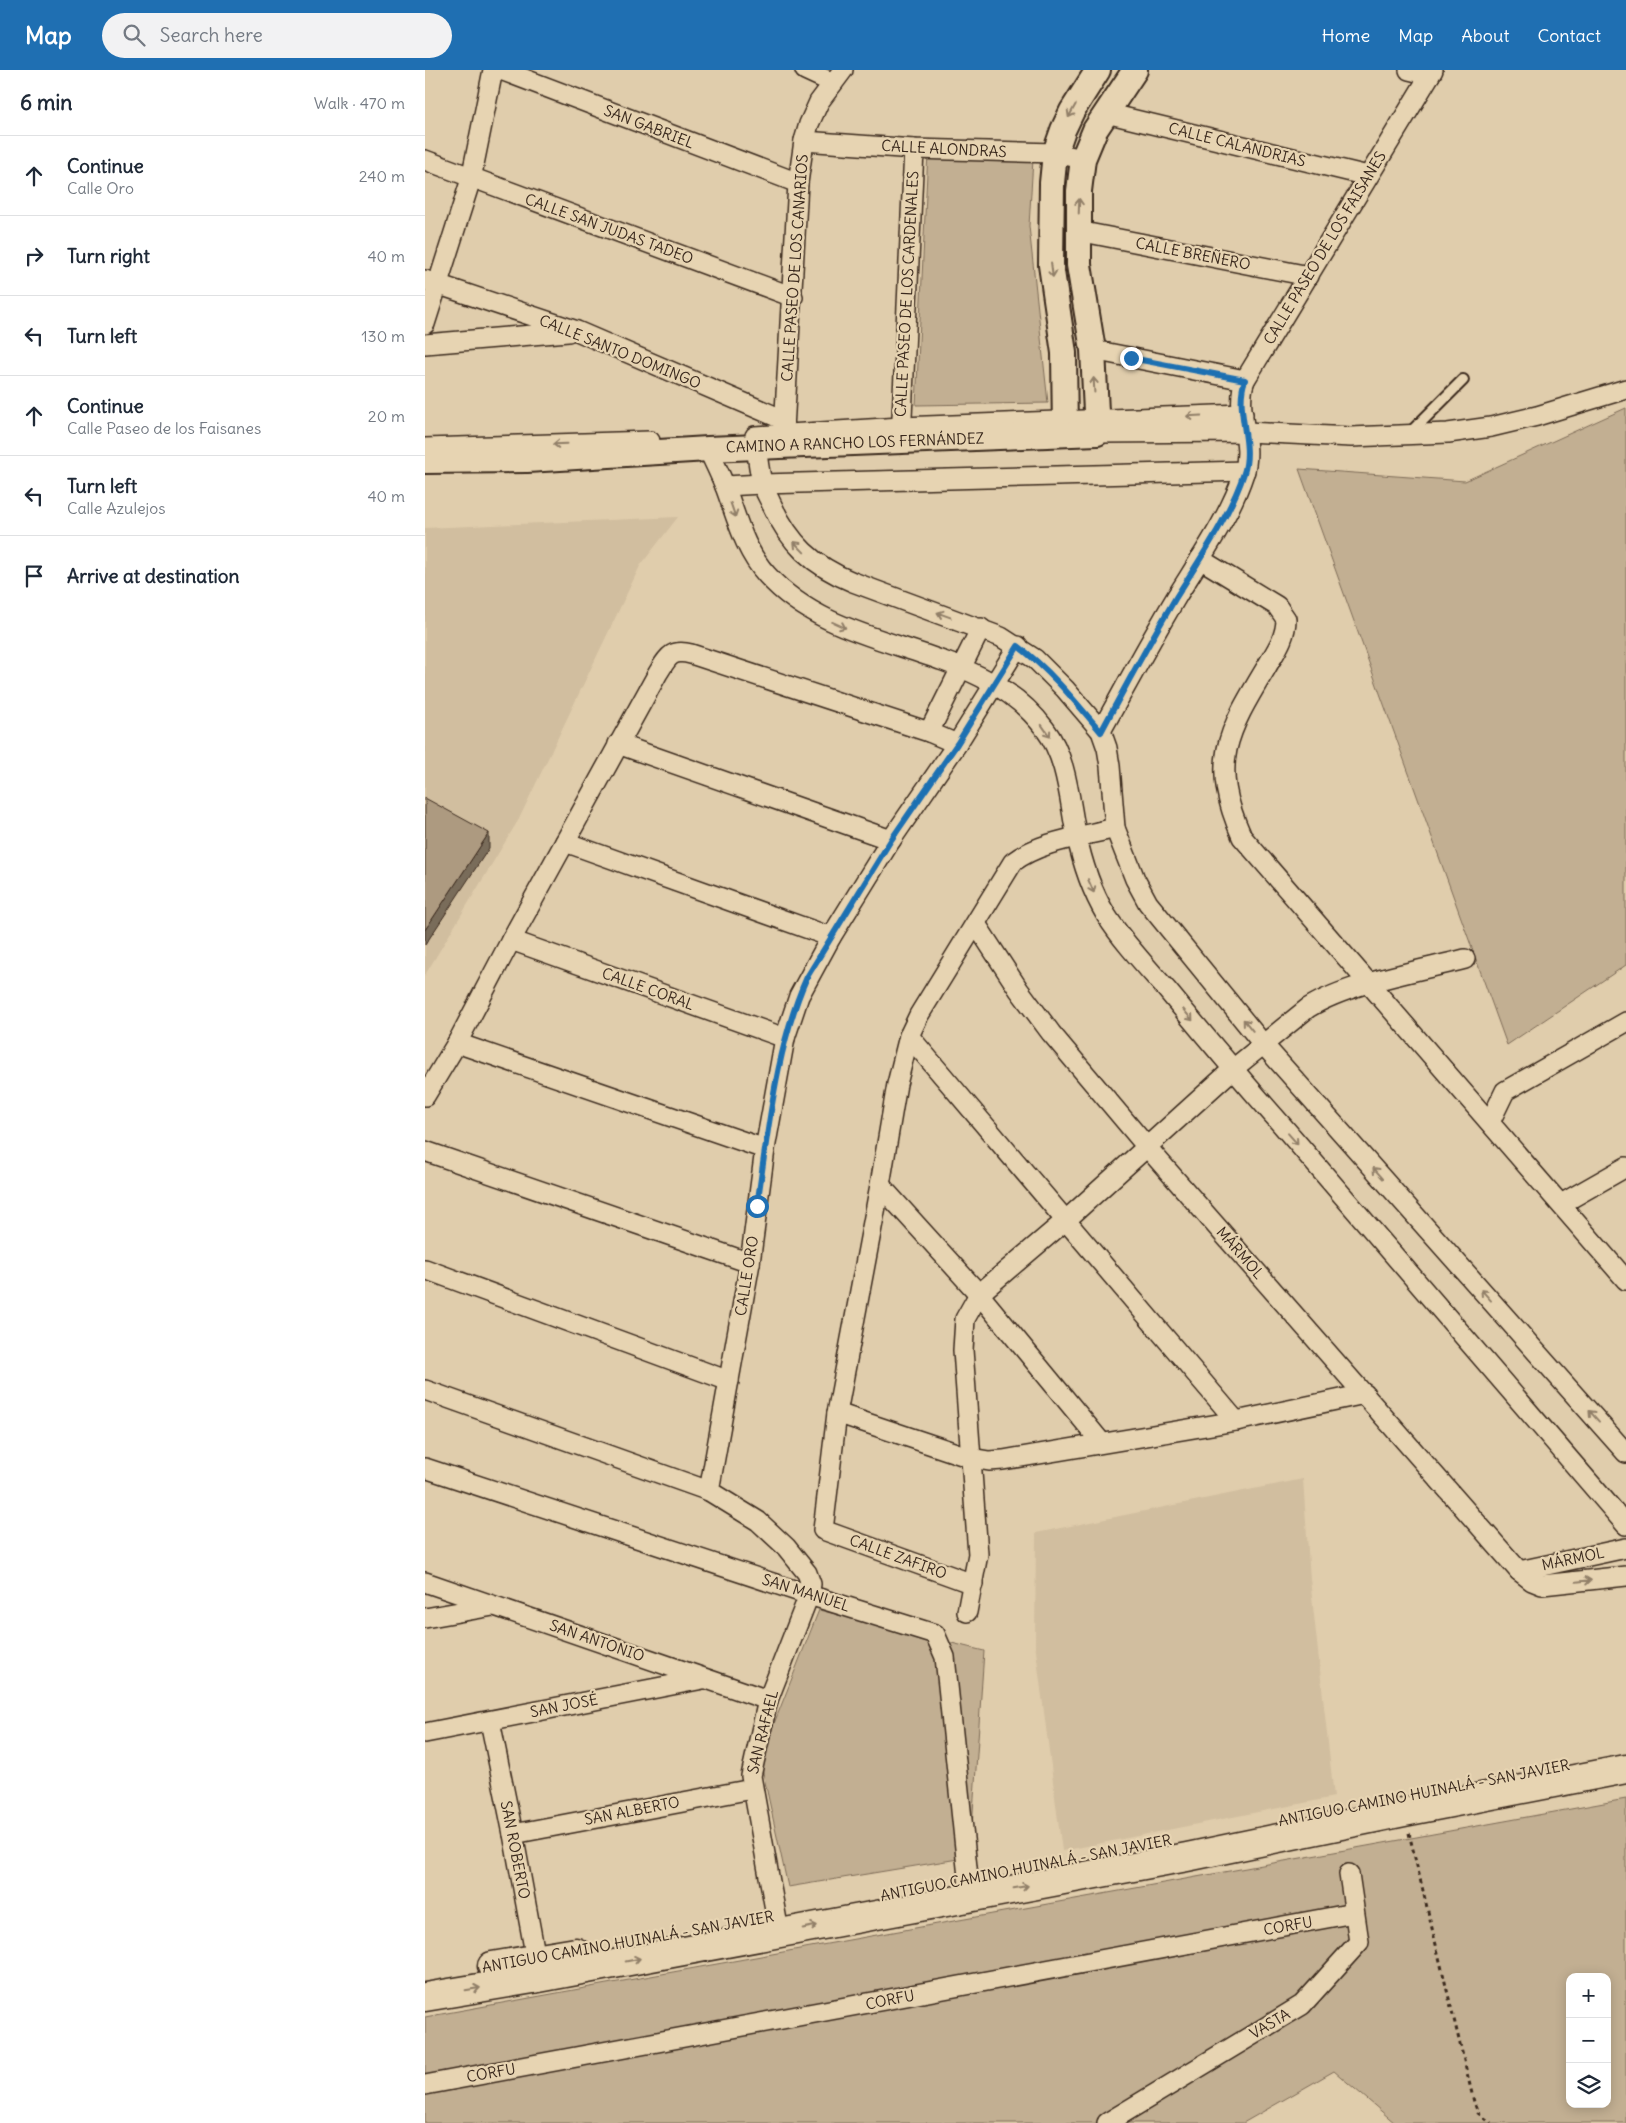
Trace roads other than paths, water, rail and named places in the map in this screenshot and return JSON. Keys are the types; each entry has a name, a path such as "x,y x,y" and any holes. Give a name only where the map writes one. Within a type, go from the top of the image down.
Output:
{"main road":[{"name":"ANTIGUO CAMINO HUINALÁ - SAN JAVIER","path":"969,1888 1626,1754"},
{"path":"425,1997 537,1969 969,1888 1187,1857 1626,1769"},
{"name":"ANTIGUO CAMINO HUINALÁ - SAN JAVIER","path":"425,1978 537,1969"}],"street":[{"path":"425,324 432,283 471,178 493,70"},
{"name":"SAN GABRIEL","path":"501,70 798,183"},
{"path":"805,70 838,77"},
{"path":"1065,427 1065,353 1051,265 1051,191 1055,154 1063,130 1072,111 1098,70"},
{"path":"1135,70 1095,130 1083,159 1079,191 1079,265 1082,293 1093,350 1096,427 1243,414"},
{"path":"1409,70 1432,72"},
{"name":"CALLE PASEO DE LOS FAISANES","path":"1245,471 1247,461 1246,432 1241,391 1245,380 1432,72"},
{"name":"CALLE PASEO DE LOS CANARIOS","path":"784,434 798,183 803,141 819,102 838,77"},
{"name":"CALLE CALANDRIAS","path":"1106,113 1368,176"},
{"name":"CALLE ALONDRAS","path":"803,141 914,149 1055,154 1083,159"},
{"name":"CALLE PASEO DE LOS CARDENALES","path":"901,434 914,149"},
{"name":"CALLE SAN JUDAS TADEO","path":"425,160 793,297"},
{"name":"CALLE BREÑERO","path":"1078,231 1309,276"},
{"name":"CALLE SANTO DOMINGO","path":"432,283 577,332 784,434"},
{"path":"425,344 577,332"},
{"path":"1093,350 1245,380"},
{"name":"CAMINO A RANCHO LOS FERNÁNDEZ","path":"425,461 527,460 756,447 784,434 901,434 1096,427 1351,437 1408,436 1448,433 1491,426 1537,416 1626,389"},
{"path":"425,448 705,440 784,434"},
{"path":"756,447 762,484 775,512 795,544 813,560 833,574 981,628 1018,646 1035,658 1065,689 1101,732 1107,748 1110,766 1115,828 1135,879 1148,903 1263,1044 1626,1453"},
{"path":"708,449 725,486 739,527 752,554 765,574 788,595 814,614 844,628 962,668 995,685 1013,696 1044,727 1059,751 1085,872 1107,917 1233,1070 1626,1525"},
{"path":"725,486 1245,471 1231,503 1152,639 1101,732"},
{"path":"1200,559 1277,606 1286,619 1283,639 1240,711 1231,734 1225,759 1225,785 1231,812 1242,836 1626,1280"},
{"path":"929,732 981,628"},
{"name":"CALLE ORO","path":"709,1491 750,1263 765,1150 785,1038 802,990 831,938 891,840 957,744 1018,646"},
{"path":"425,1096 457,1043 511,940 671,654 680,651 929,732 957,744"},
{"path":"619,744 891,840"},
{"path":"1115,828 1040,847 1024,853 1013,862 1002,876 976,924 919,1015 909,1036 897,1084 880,1186 837,1413 971,1458 989,1461 1235,1421 1365,1394"},
{"path":"565,842 831,938"},
{"name":"MÁRMOL","path":"976,924 1019,990 1051,1034 1147,1147 1519,1571 1531,1581 1542,1585 1626,1576"},
{"name":"CALLE CORAL","path":"511,940 785,1038"},
{"path":"967,1612 978,1554 963,1332 965,1319 979,1294 1065,1222 1263,1044 1314,1004 1369,984 1465,959"},
{"path":"1489,1122 1505,1091 1626,1022"},
{"path":"909,1036 1235,1421"},
{"path":"457,1043 765,1150"},
{"path":"425,1151 750,1263"},
{"path":"1561,1204 1626,1167"},
{"path":"880,1186 979,1294 1101,1442"},
{"path":"425,1270 729,1381"},
{"path":"425,1390 709,1491 758,1521 786,1547 807,1573 811,1584 809,1595"},
{"name":"CALLE ZAFIRO","path":"837,1413 823,1530 973,1584"},
{"name":"SAN MANUEL","path":"425,1468 809,1595 935,1634 945,1657 969,1888"},
{"name":"MÁRMOL","path":"1519,1571 1626,1548"},
{"name":"SAN ANTONIO","path":"425,1582 769,1700"},
{"name":"SAN RAFAEL","path":"777,1924 752,1788 751,1767 769,1700 809,1595"},
{"path":"425,1618 493,1606"},
{"name":"SAN JOSÉ","path":"425,1733 704,1678"},
{"name":"SAN ROBERTO","path":"490,1721 513,1834 537,1969"},
{"name":"SAN ALBERTO","path":"513,1834 752,1788"},
{"name":"VASTA","path":"1107,2123 1302,2005 1359,1942 1349,1874"},
{"name":"CORFU","path":"425,2086 1354,1913"}],"lane":[{"path":"1408,436 1463,380"}]}
